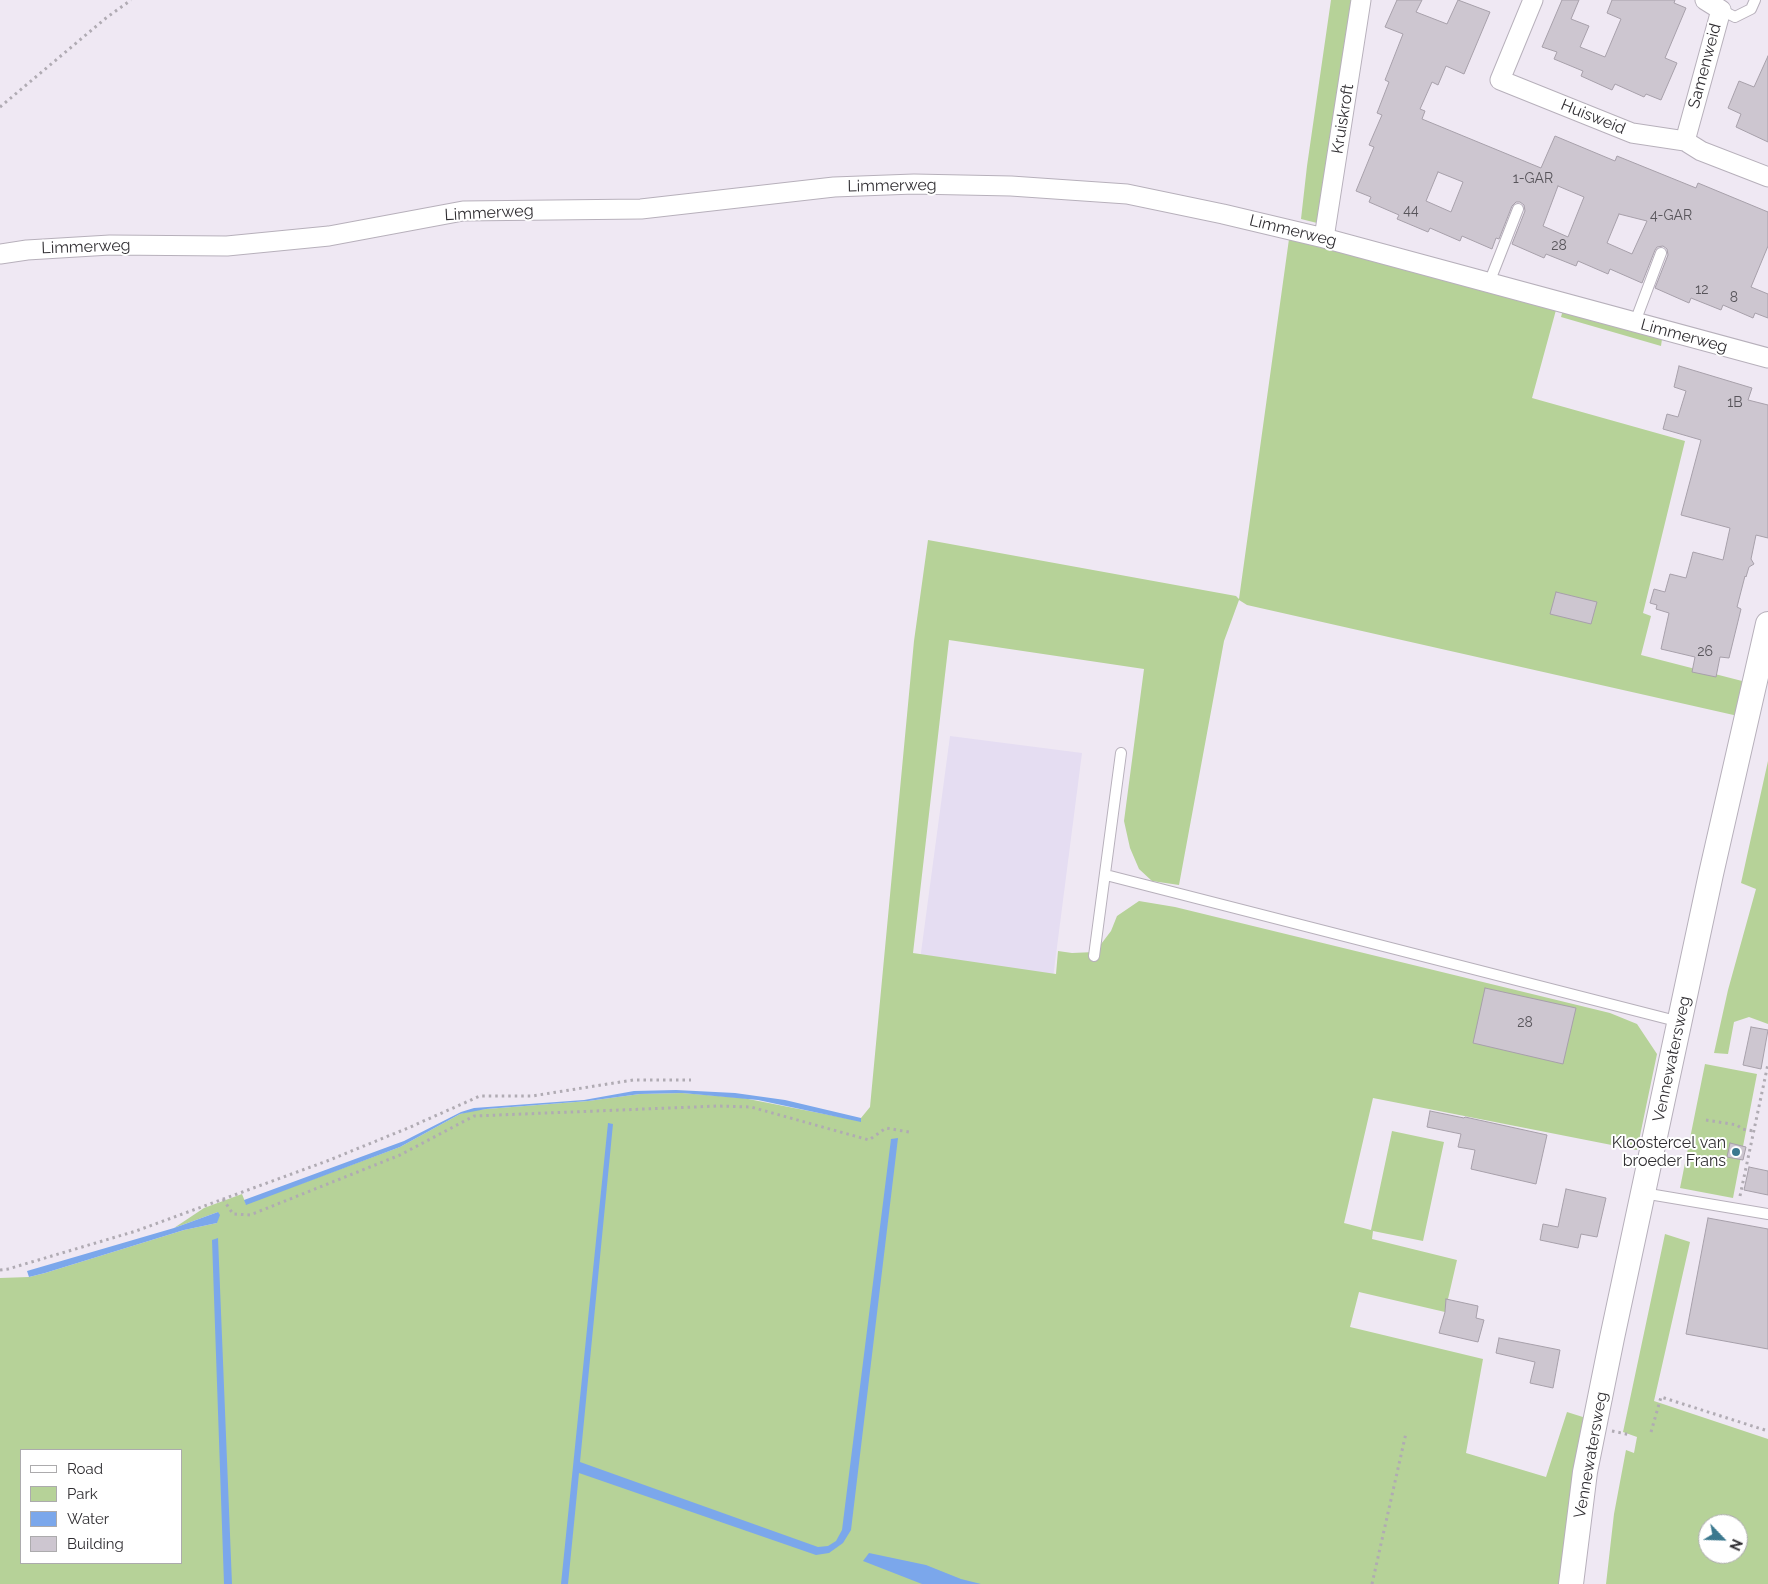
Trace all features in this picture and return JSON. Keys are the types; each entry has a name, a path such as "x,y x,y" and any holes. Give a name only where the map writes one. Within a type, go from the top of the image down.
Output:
{"street":[{"name":"Kruiskroft","path":"1324,238 1361,0"},
{"name":"Huisweid","path":"1533,0 1500,80 1632,133 1685,141 1701,151 1768,177"},
{"name":"Samenweid","path":"1685,141 1713,5"},
{"name":"Limmerweg","path":"0,254 27,250 110,245 227,246 329,236 463,211 641,209 834,187 914,184 1011,186 1127,194 1223,214 1324,238 1768,358"},
{"name":"Vennewatersweg","path":"1570,1584 1586,1472 1643,1193 1767,633"}],"lane":[{"path":"1713,5 1735,17 1752,9 1755,0"},
{"path":"1489,283 1518,209"},
{"path":"1635,322 1662,252"},
{"path":"1094,956 1120,753"},
{"path":"1106,874 1680,1022"},
{"path":"1643,1193 1768,1214"}],"path":[{"path":"0,107 106,18 131,0"},
{"path":"1737,1209 1768,1064"},
{"path":"0,1270 136,1231 363,1146 480,1096 532,1096 633,1080 691,1080"},
{"path":"223,1199 233,1214 250,1215 400,1156 474,1116 718,1106 751,1108 869,1140 886,1128 909,1132"},
{"path":"1706,1120 1737,1125 1742,1129 1754,1131"},
{"path":"1651,1432 1661,1397 1768,1431"},
{"path":"1372,1584 1406,1433"}],"shaded area":[{"path":"950,736 1082,753 1053,978 920,960"}],"green space":[{"path":"1331,0 1352,0 1317,223 1301,219"},
{"path":"1289,239 1556,310 1532,398 1685,441 1643,613 1651,616 1641,655 1746,682 1738,716 1247,605 1239,600 1224,641 1179,885 1152,881 1139,869 1130,848 1124,821 1144,669 949,640 913,953 1056,974 1058,951 1072,953 1095,952 1111,931 1117,916 1139,901 1175,907 1610,1013 1637,1024 1657,1054 1637,1150 1373,1098 1344,1223 1371,1230 1392,1131 1444,1142 1423,1241 1373,1231 1372,1239 1457,1260 1445,1312 1359,1292 1350,1327 1483,1359 1466,1453 1546,1477 1567,1412 1586,1418 1565,1537 1559,1584 0,1584 0,1278 29,1277 45,1273 184,1230 217,1223 218,1212 174,1228 204,1208 242,1194 246,1204 400,1147 460,1114 474,1110 588,1101 640,1094 682,1093 743,1098 860,1121 870,1107 914,641 928,540 1236,596 1239,599"},
{"path":"1563,310 1662,339 1661,346 1561,317"},
{"path":"1768,761 1768,1024 1749,1017 1734,1022 1728,1054 1714,1053 1728,990 1756,889 1741,883"},
{"path":"1705,1064 1757,1074 1733,1198 1680,1188"},
{"path":"1665,1234 1690,1242 1654,1401 1768,1439 1768,1584 1606,1584 1614,1514 1626,1450 1634,1453 1637,1437 1623,1432"}],"water":[{"path":"676,1090 735,1093 785,1100 861,1118 861,1122 758,1100 682,1093 640,1094 588,1101 486,1109 460,1114 400,1147 246,1205 244,1200 404,1141 461,1112 474,1108 584,1100 634,1091"},
{"path":"608,1123 613,1124 580,1462 818,1547 828,1546 836,1541 842,1530 891,1139 898,1138 851,1530 843,1543 829,1553 816,1555 579,1473 568,1584 561,1584"},
{"path":"218,1212 220,1215 217,1223 184,1230 45,1273 29,1277 27,1271 174,1228"},
{"path":"218,1238 232,1584 224,1584 212,1240"},
{"path":"869,1553 926,1565 961,1579 981,1584 922,1584 863,1561"}],"building":[{"path":"1397,0 1422,0 1416,12 1447,24 1458,0 1490,12 1464,74 1446,66 1438,85 1432,82 1420,109 1425,111 1422,119 1541,168 1555,136 1615,161 1617,156 1696,188 1698,183 1768,212 1768,246 1751,287 1768,294 1768,318 1755,313 1753,318 1723,305 1721,310 1691,298 1689,303 1655,288 1668,255 1667,249 1663,246 1657,247 1655,250 1642,283 1610,269 1608,274 1578,261 1576,266 1546,254 1544,258 1512,244 1525,211 1524,205 1520,202 1516,202 1512,206 1499,239 1496,238 1492,249 1462,236 1460,241 1430,228 1428,232 1397,219 1399,215 1369,202 1371,197 1356,191 1374,147 1369,145 1382,115 1377,113 1389,82 1385,80 1403,34 1385,27","holes":["1438,172 1463,182 1451,212 1426,201","1558,186 1584,197 1568,237 1543,226","1619,214 1647,221 1632,254 1607,243"]},
{"path":"1562,0 1579,0 1571,19 1589,26 1580,47 1605,57 1621,19 1607,13 1612,0 1675,0 1674,3 1686,8 1665,58 1677,63 1661,100 1646,94 1644,97 1615,84 1612,90 1581,76 1583,71 1554,59 1557,52 1542,47"},
{"path":"1768,56 1768,142 1736,127 1741,114 1728,108 1739,81 1754,87"},
{"path":"1679,366 1752,388 1748,400 1768,405 1768,538 1756,535 1751,559 1754,564 1749,567 1745,576 1737,607 1741,609 1729,658 1720,657 1716,677 1692,672 1695,657 1661,649 1669,613 1656,609 1657,605 1650,603 1654,589 1665,592 1670,574 1686,578 1693,552 1723,560 1730,528 1681,515 1701,440 1663,429 1667,414 1678,417 1686,391 1674,387"},
{"path":"1556,592 1597,602 1591,624 1550,614"},
{"path":"1485,988 1576,1008 1563,1064 1473,1043"},
{"path":"1751,1027 1768,1030 1761,1069 1743,1065"},
{"path":"1430,1111 1547,1135 1536,1184 1471,1169 1475,1150 1458,1147 1461,1134 1427,1127"},
{"name":"Kloostercel van broeder Frans","path":"1730,1143 1746,1147 1743,1160 1727,1157"},
{"path":"1749,1167 1768,1171 1768,1195 1744,1190"},
{"path":"1566,1189 1606,1198 1597,1237 1581,1234 1578,1248 1540,1240 1543,1224 1558,1227"},
{"path":"1708,1218 1768,1229 1768,1349 1686,1334"},
{"path":"1446,1299 1478,1306 1476,1318 1484,1320 1478,1342 1439,1333 1445,1312"},
{"path":"1499,1338 1560,1350 1553,1388 1530,1383 1535,1362 1496,1353"}],"place":[{"name":"Kloostercel van broeder Frans","path":"1736,1152"}]}
